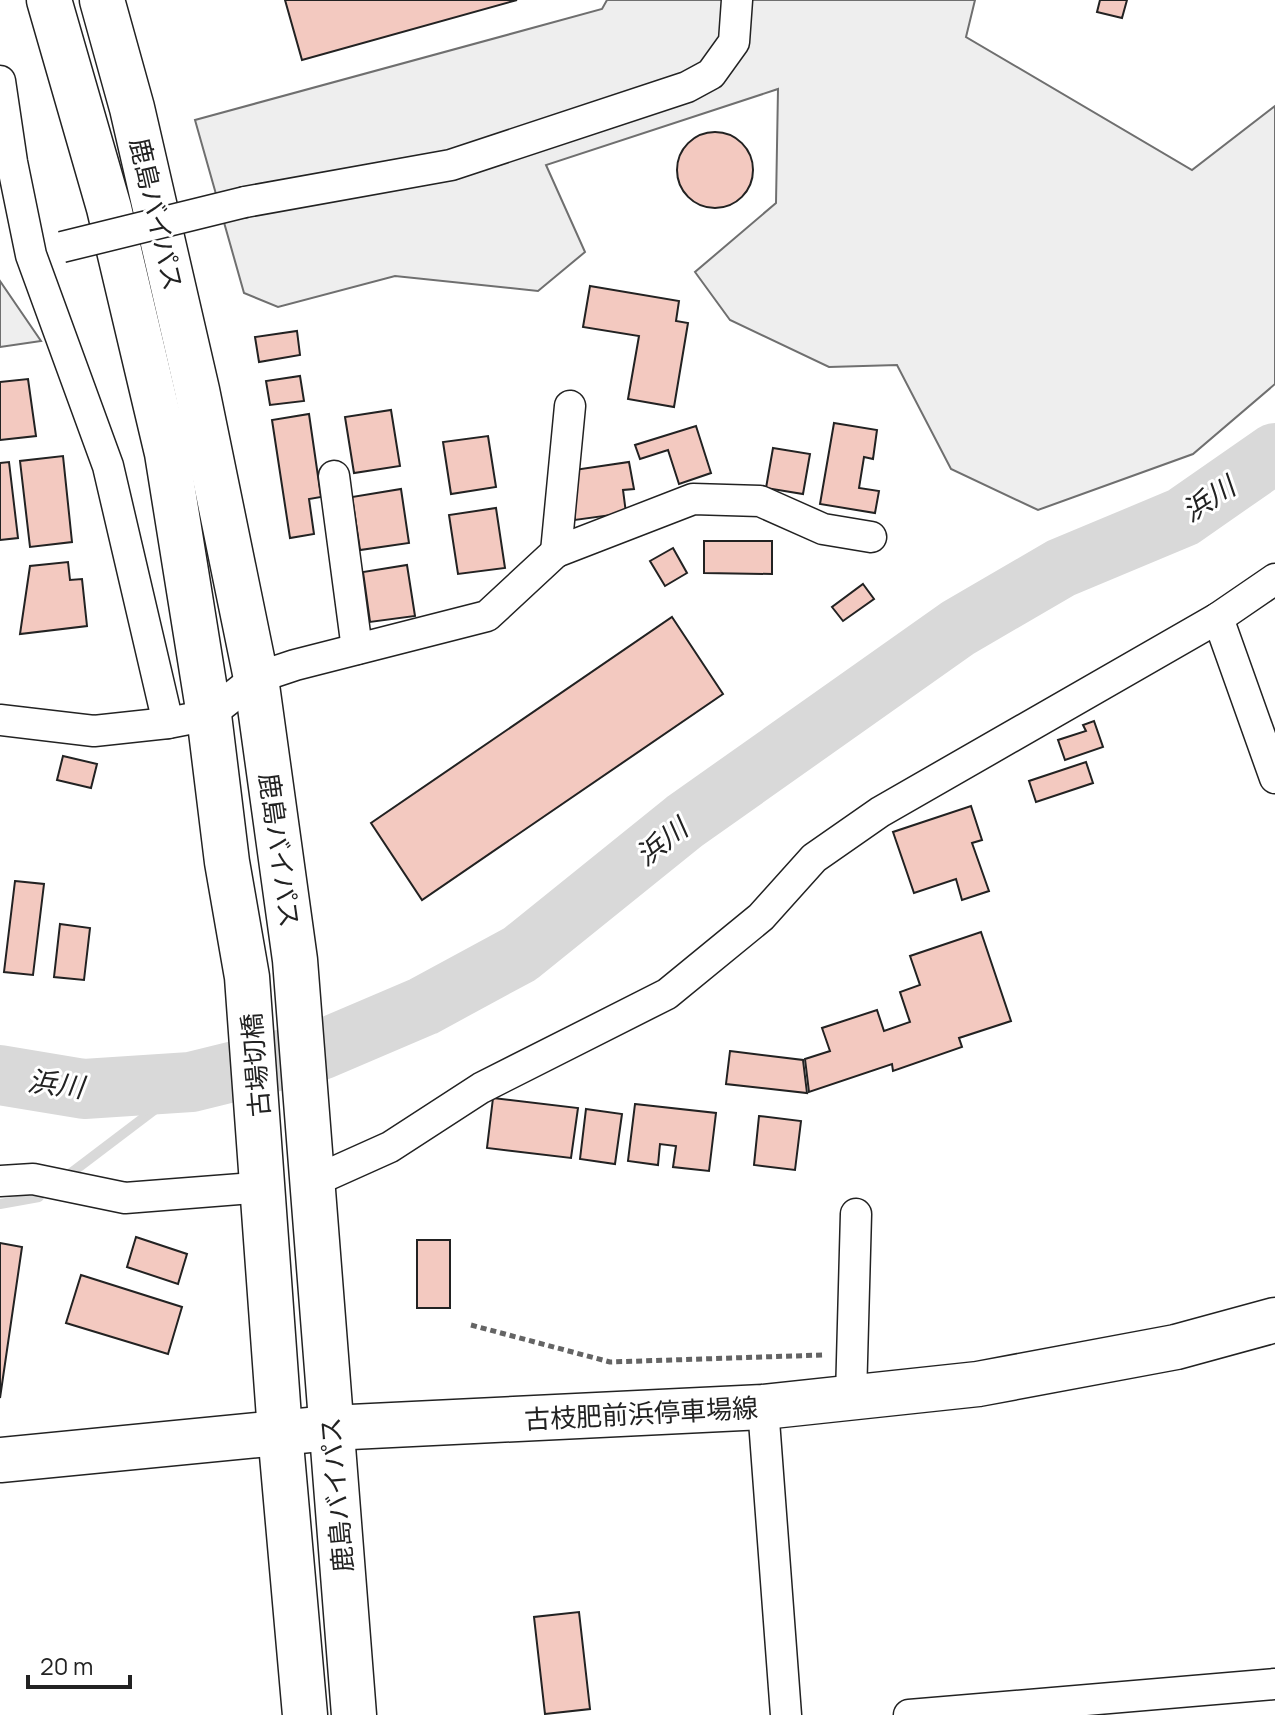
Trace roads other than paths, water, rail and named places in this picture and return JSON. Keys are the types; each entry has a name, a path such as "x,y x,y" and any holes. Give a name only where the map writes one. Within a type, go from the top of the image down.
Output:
{"main road":[{"name":"鹿島バイパス","path":"49,0 109,208 167,453 189,719 227,862 247,977"},
{"name":"鹿島バイパス","path":"102,0 132,108 197,390 256,678 295,960 354,1715"},
{"name":"古場切橋","path":"247,977 263,1170"},
{"name":"鹿島バイパス","path":"263,1170 280,1432 305,1715"},
{"name":"古枝肥前浜停車場線","path":"0,1460 330,1428 763,1407 978,1384 1176,1347 1275,1320"}],"street":[{"path":"31,255 245,202 451,165 687,87 711,74 734,42 737,0"},
{"path":"0,81 31,255 108,466 189,719"},
{"path":"556,552 570,406"},
{"path":"334,476 357,649"},
{"path":"0,720 94,731 189,719 256,678 487,616 556,552 693,499 760,501 823,529 871,537"},
{"path":"311,1163 390,1147 481,1088 667,994 761,917 814,858 869,820 1218,618 1275,579"},
{"path":"1218,618 1275,778"},
{"path":"0,1181 33,1179 125,1198 263,1170"},
{"path":"851,1397 856,1214"},
{"path":"763,1407 786,1715"},
{"path":"909,1715 1275,1684"}],"waterway":[{"name":"浜川","path":"0,1075 84,1089 191,1082 321,1050 424,1006 520,954 685,821 958,628 1061,568 1183,517 1275,453"},
{"path":"71,1173 191,1082"},
{"path":"0,1204 39,1197"}]}
